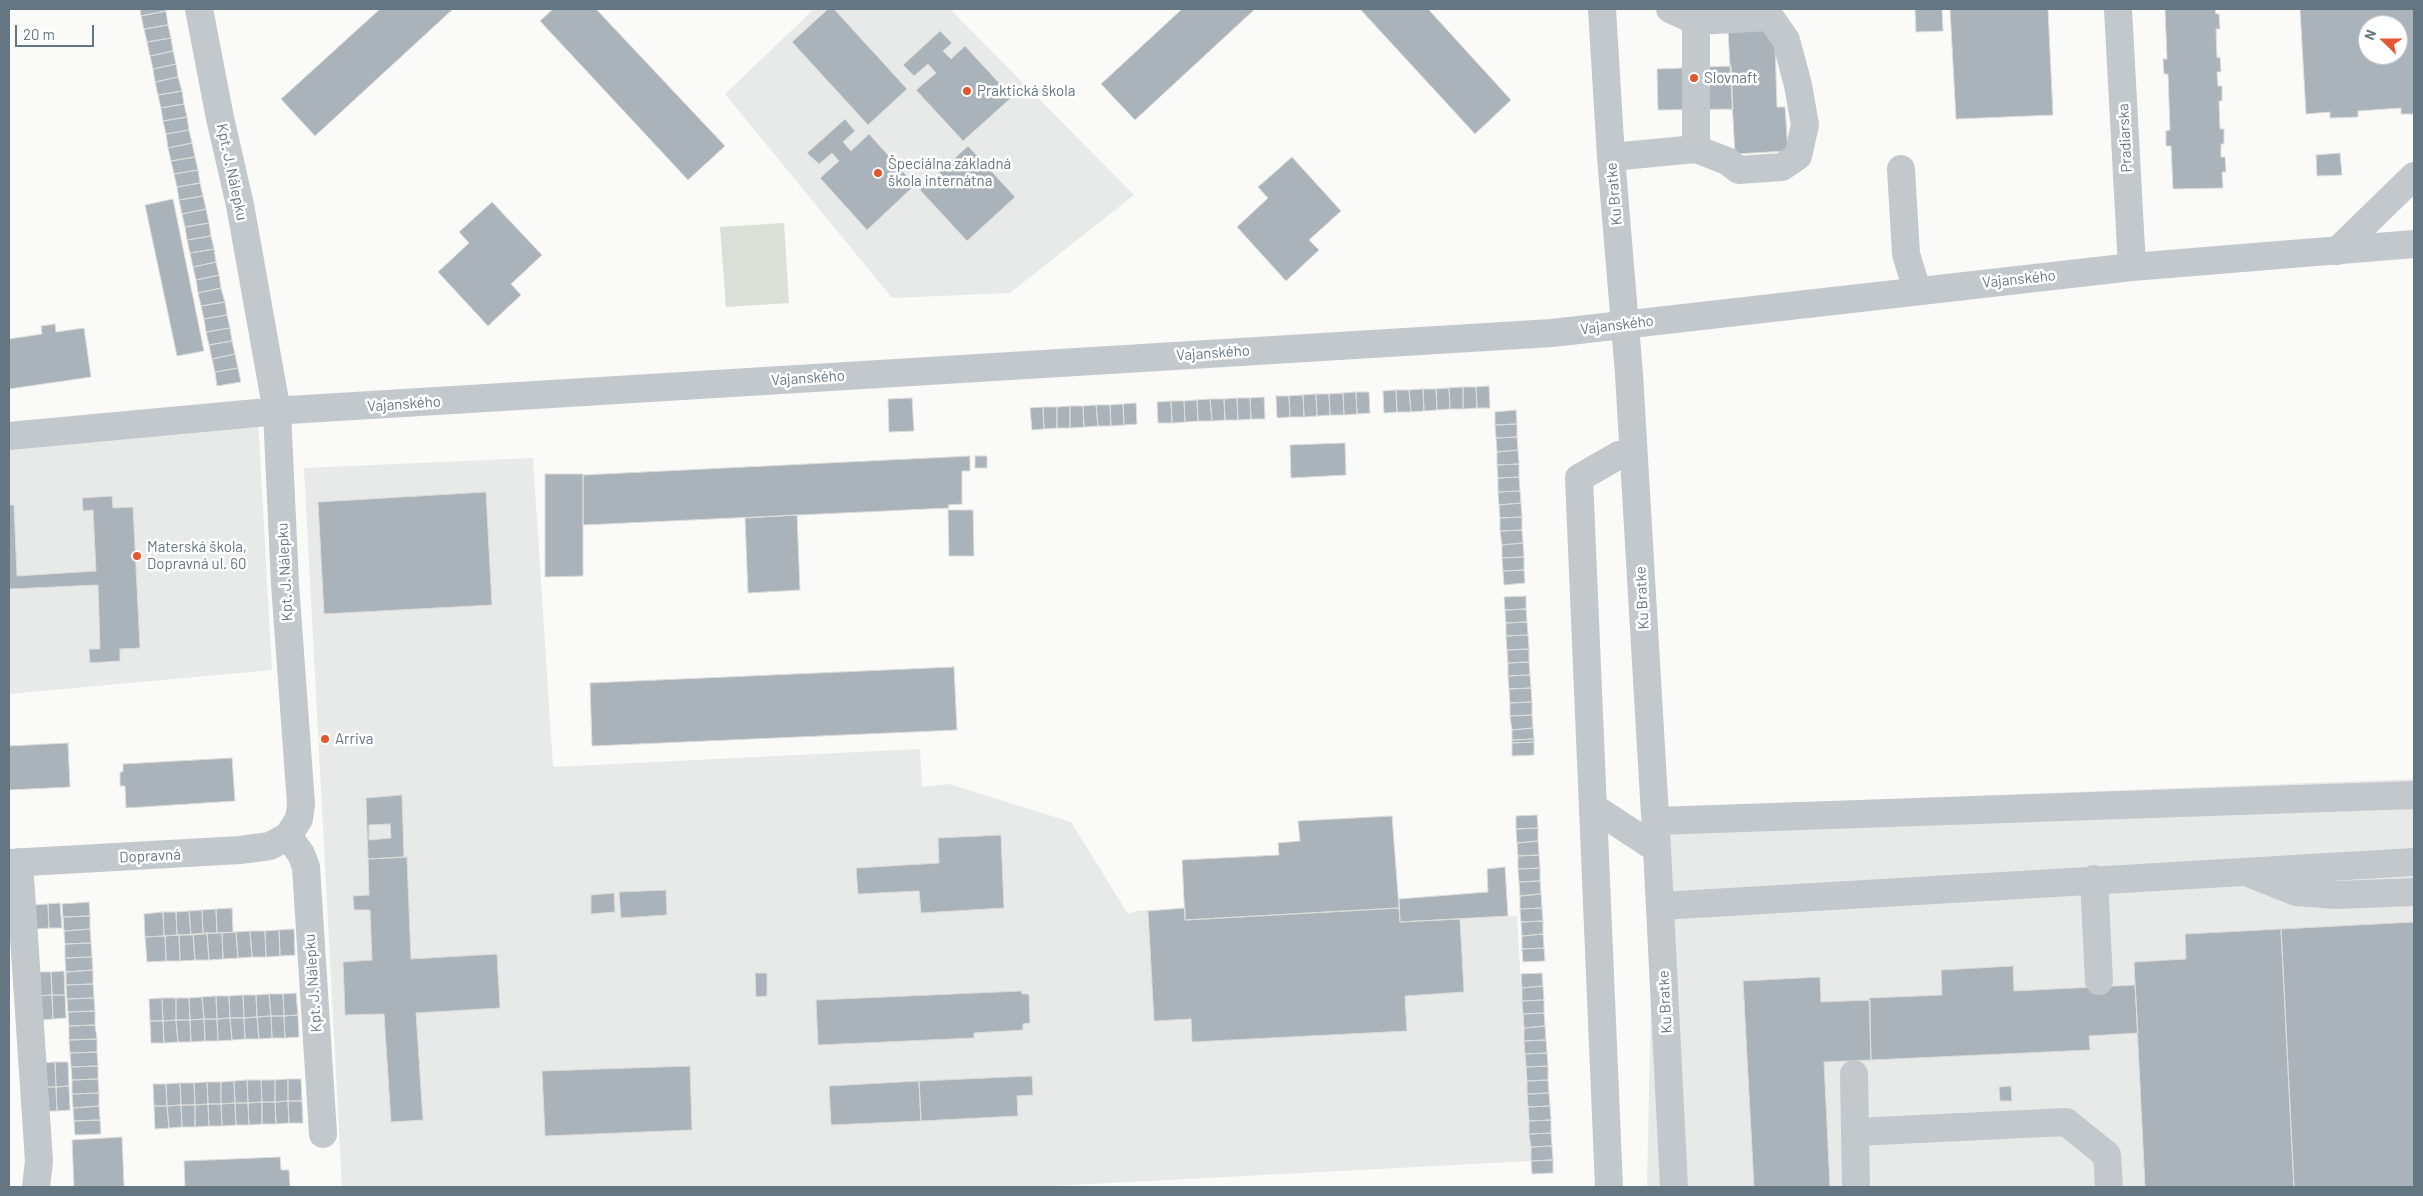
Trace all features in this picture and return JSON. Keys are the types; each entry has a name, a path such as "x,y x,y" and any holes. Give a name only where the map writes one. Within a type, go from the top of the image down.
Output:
{"street":[{"name":"Kpt. J. Nálepku","path":"199,9 220,118 240,205 277,412 285,584 301,804 299,819 288,836 301,854 306,867 323,1134"},
{"name":"Ku Bratke","path":"1602,9 1611,157 1634,454 1656,821 1674,1187"},
{"path":"1611,157 1696,149 1727,161 1739,170 1782,167 1798,156 1805,125 1798,85 1786,40 1770,17 1696,21 1670,9"},
{"name":"Pradiarska","path":"2118,9 2132,267"},
{"path":"1696,21 1696,149"},
{"path":"1901,169 1906,254 1917,290"},
{"path":"2338,251 2414,176"},
{"name":"Vajanského","path":"9,436 277,412 1543,333 2132,267 2414,244"},
{"path":"1609,1187 1579,478 1619,455 1634,454"},
{"path":"1656,821 2414,796"},
{"path":"1593,807 1657,849"},
{"name":"Dopravná","path":"14,863 240,850 270,846 288,836"},
{"path":"1660,906 2094,879 2414,862"},
{"path":"14,863 39,1161 36,1187"},
{"path":"2245,871 2296,892 2336,895 2414,892"},
{"path":"2094,879 2099,981"},
{"path":"1854,1074 1856,1187"},
{"path":"1856,1132 2066,1122 2107,1155 2109,1187"}],"shaded area":[{"path":"814,9 950,9 1134,195 1010,293 892,298 725,94"},
{"path":"784,223 789,303 726,307 720,227"},
{"name":"Materská škola, Dopravná ul. 60","path":"258,419 272,670 9,694 9,442"},
{"name":"Arriva","path":"533,458 553,767 920,749 922,787 949,784 1071,822 1128,914 1137,911 1185,908 1186,920 1399,908 1401,922 1517,916 1531,1161 1034,1187 342,1187 304,468"},
{"path":"2414,779 2414,1187 1647,1187 1655,808"}],"building":[{"path":"140,9 165,9 166,11 141,16"},
{"path":"380,9 453,9 315,136 281,99"},
{"path":"553,9 596,9 725,146 688,180 540,21"},
{"path":"828,9 834,9 907,89 868,125 792,42"},
{"path":"1182,9 1255,9 1135,120 1101,84"},
{"path":"1360,9 1428,9 1511,100 1475,134"},
{"path":"1915,9 1942,9 1943,31 1916,32"},
{"path":"1950,9 2048,9 2053,115 1956,119"},
{"path":"2165,9 2215,9 2216,14 2219,14 2220,29 2216,29 2217,58 2220,57 2221,72 2217,72 2218,86 2222,86 2222,101 2219,101 2220,129 2224,129 2224,144 2221,144 2221,157 2225,157 2226,172 2222,172 2223,188 2173,189 2171,146 2166,146 2166,131 2170,130 2168,74 2164,74 2163,59 2167,59"},
{"path":"2300,9 2414,9 2414,114 2401,114 2401,108 2358,111 2358,117 2330,118 2330,112 2306,114"},
{"path":"166,11 168,25 144,29 141,16"},
{"path":"168,25 171,38 147,42 144,29"},
{"path":"1760,29 1770,33 1775,43 1777,107 1785,107 1788,151 1735,154 1728,30"},
{"path":"940,31 952,43 943,51 951,59 965,46 1012,97 963,141 916,90 936,73 928,64 914,76 903,65"},
{"path":"171,38 173,51 150,56 147,42"},
{"path":"173,51 176,64 153,69 150,56"},
{"path":"176,64 178,77 155,82 153,69"},
{"path":"1731,66 1733,109 1658,110 1657,69"},
{"path":"178,77 182,91 158,95 155,82"},
{"path":"182,91 184,104 161,108 158,95"},
{"path":"184,104 187,117 163,121 161,108"},
{"path":"187,117 189,130 166,134 163,121"},
{"path":"845,119 855,131 843,142 851,151 869,134 915,185 867,230 820,178 839,161 832,153 819,164 807,153"},
{"path":"189,130 192,143 168,148 166,134"},
{"path":"192,143 195,157 171,161 168,148"},
{"path":"968,146 1015,197 967,241 920,190"},
{"path":"2340,153 2342,175 2317,176 2316,155"},
{"path":"195,157 198,170 174,174 171,161"},
{"path":"1292,157 1341,211 1309,240 1319,250 1286,281 1237,227 1268,198 1258,187"},
{"path":"198,170 200,183 177,187 174,174"},
{"path":"200,183 203,196 179,200 177,187"},
{"path":"203,196 206,209 182,214 179,200"},
{"path":"173,199 204,351 177,356 145,205"},
{"path":"492,202 542,255 511,284 521,295 488,326 438,272 469,243 459,232"},
{"path":"206,209 209,223 185,227 182,214"},
{"path":"209,223 211,236 187,240 185,227"},
{"path":"211,236 214,249 190,253 187,240"},
{"path":"214,249 216,262 193,267 190,253"},
{"path":"216,262 219,275 196,280 193,267"},
{"path":"219,275 221,288 198,293 196,280"},
{"path":"221,288 225,302 201,306 198,293"},
{"path":"225,302 227,315 204,319 201,306"},
{"path":"227,315 230,328 206,332 204,319"},
{"path":"55,324 56,332 84,328 91,377 9,389 9,339 42,334 41,326"},
{"path":"230,328 232,341 209,345 206,332"},
{"path":"232,341 235,354 212,359 209,345"},
{"path":"235,354 238,368 215,372 212,359"},
{"path":"238,368 241,382 217,386 215,372"},
{"path":"1489,386 1490,408 1477,408 1476,387"},
{"path":"1463,387 1476,387 1477,408 1463,409"},
{"path":"1463,387 1463,409 1450,409 1449,388"},
{"path":"1449,388 1450,409 1437,410 1436,389"},
{"path":"1423,389 1424,411 1411,412 1409,390"},
{"path":"1423,389 1436,389 1437,410 1424,411"},
{"path":"1396,390 1409,390 1411,412 1397,412"},
{"path":"1396,390 1397,412 1384,413 1383,391"},
{"path":"1356,392 1369,392 1370,413 1357,414"},
{"path":"1356,392 1357,414 1344,415 1343,393"},
{"path":"1343,393 1344,415 1330,415 1329,394"},
{"path":"1316,394 1317,416 1304,417 1303,395"},
{"path":"1316,394 1329,394 1330,415 1317,416"},
{"path":"1303,395 1304,417 1290,417 1289,396"},
{"path":"1276,396 1289,396 1290,417 1277,418"},
{"path":"1264,397 1265,419 1251,419 1250,398"},
{"path":"912,398 914,431 889,432 888,399"},
{"path":"1237,398 1250,398 1251,419 1238,420"},
{"path":"1237,398 1238,420 1225,420 1224,399"},
{"path":"1210,399 1224,399 1225,420 1212,421"},
{"path":"1210,399 1212,421 1198,421 1197,400"},
{"path":"1197,400 1198,421 1185,422 1184,401"},
{"path":"1171,401 1184,401 1185,422 1172,423"},
{"path":"1171,401 1172,423 1158,423 1157,402"},
{"path":"1136,403 1137,424 1124,425 1123,404"},
{"path":"1123,404 1124,425 1111,426 1110,405"},
{"path":"1096,405 1098,426 1084,427 1083,406"},
{"path":"1096,405 1110,405 1111,426 1098,426"},
{"path":"1070,406 1070,428 1057,428 1057,407"},
{"path":"1070,406 1083,406 1084,427 1070,428"},
{"path":"1043,407 1044,429 1032,430 1030,408"},
{"path":"1043,407 1057,407 1057,428 1044,429"},
{"path":"1516,410 1517,424 1495,425 1495,412"},
{"path":"1517,424 1517,437 1496,438 1495,425"},
{"path":"1517,437 1518,450 1497,452 1496,438"},
{"path":"1345,443 1346,475 1291,478 1290,445"},
{"path":"1518,450 1519,464 1497,465 1497,452"},
{"path":"970,456 970,471 962,471 962,504 948,505 949,508 583,525 583,475"},
{"path":"975,456 987,456 987,468 975,468"},
{"path":"1519,464 1519,477 1498,478 1497,465"},
{"path":"545,474 583,474 583,576 545,577"},
{"path":"1519,477 1520,491 1498,492 1498,478"},
{"path":"1520,491 1521,503 1499,505 1498,492"},
{"path":"486,492 492,605 324,614 318,502"},
{"path":"112,496 113,508 133,507 140,648 120,649 120,661 90,663 89,649 100,649 98,585 9,589 9,505 14,505 17,576 96,571 93,510 83,511 82,498"},
{"path":"1521,503 1522,517 1500,518 1499,505"},
{"path":"948,510 973,510 974,556 949,556"},
{"path":"797,515 800,590 748,593 745,518"},
{"path":"1522,517 1522,530 1500,531 1500,518"},
{"path":"1522,530 1523,543 1502,545 1500,531"},
{"path":"1523,543 1524,557 1502,558 1502,545"},
{"path":"1524,557 1524,570 1503,571 1502,558"},
{"path":"1524,570 1525,583 1504,585 1503,571"},
{"path":"1526,596 1526,609 1505,610 1504,597"},
{"path":"1526,609 1527,622 1506,623 1505,610"},
{"path":"1527,622 1528,635 1506,636 1506,623"},
{"path":"1528,635 1529,649 1507,650 1506,636"},
{"path":"1529,649 1529,662 1508,663 1507,650"},
{"path":"1529,662 1530,675 1508,676 1508,663"},
{"path":"954,667 957,730 592,746 590,683"},
{"path":"1530,675 1531,688 1509,689 1508,676"},
{"path":"1531,688 1532,702 1510,703 1509,689"},
{"path":"1532,702 1532,715 1510,716 1510,703"},
{"path":"1532,715 1533,728 1512,730 1510,716"},
{"path":"1533,728 1534,739 1512,740 1512,730"},
{"path":"1534,739 1534,742 1512,743 1512,740"},
{"path":"1534,742 1534,755 1512,756 1512,743"},
{"path":"68,743 70,787 9,790 9,746"},
{"path":"232,758 235,801 126,808 125,786 120,786 120,772 123,772 123,764"},
{"path":"402,795 404,857 368,859 366,798"},
{"path":"1537,815 1538,828 1516,829 1516,816"},
{"path":"1392,816 1399,908 1185,920 1182,860 1279,855 1278,843 1300,841 1298,821"},
{"path":"390,824 391,838 369,840 369,825"},
{"path":"1538,828 1538,841 1517,843 1516,829"},
{"path":"1001,835 1004,908 921,913 919,891 858,894 856,868 939,863 938,838"},
{"path":"1538,841 1539,855 1518,856 1517,843"},
{"path":"1539,855 1540,868 1518,869 1518,856"},
{"path":"407,857 411,959 497,954 500,1008 416,1013 423,1120 391,1122 384,1014 345,1015 343,962 372,960 370,910 354,910 353,896 369,895 368,859"},
{"path":"1505,867 1508,916 1400,922 1399,899 1488,892 1487,869"},
{"path":"1540,868 1540,881 1519,882 1518,869"},
{"path":"1540,881 1541,894 1520,896 1519,882"},
{"path":"666,890 667,915 621,918 619,892"},
{"path":"614,893 615,912 591,914 591,895"},
{"path":"1541,894 1542,908 1520,909 1520,896"},
{"path":"89,902 90,916 63,917 62,904"},
{"path":"60,903 62,928 49,928 48,904"},
{"path":"48,904 49,928 36,929 35,905"},
{"path":"232,908 233,932 217,933 216,909"},
{"path":"1185,908 1185,920 1399,908 1400,922 1460,919 1464,992 1405,996 1407,1031 1192,1042 1191,1019 1154,1021 1148,911"},
{"path":"1542,908 1543,921 1521,922 1520,909"},
{"path":"216,909 217,933 203,934 202,910"},
{"path":"202,910 203,934 191,935 189,911"},
{"path":"189,911 191,935 177,935 176,912"},
{"path":"163,912 164,936 145,937 144,914"},
{"path":"163,912 176,912 177,935 164,936"},
{"path":"90,916 90,929 64,931 63,917"},
{"path":"1543,921 1543,934 1522,936 1521,922"},
{"path":"2414,922 2414,1187 2294,1187 2281,929"},
{"path":"90,929 91,943 65,944 64,931"},
{"path":"294,929 295,955 280,956 279,930"},
{"path":"2281,929 2294,1187 2145,1187 2134,962 2186,959 2185,934"},
{"path":"279,930 280,956 266,957 265,931"},
{"path":"250,931 265,931 266,957 252,957"},
{"path":"250,931 252,957 238,958 236,932"},
{"path":"236,932 238,958 223,959 222,933"},
{"path":"207,933 222,933 223,959 209,960"},
{"path":"207,933 209,960 195,960 193,934"},
{"path":"193,934 195,960 180,961 179,935"},
{"path":"1543,934 1544,948 1522,949 1522,936"},
{"path":"179,935 180,961 166,961 165,936"},
{"path":"165,936 166,961 147,962 145,937"},
{"path":"91,943 92,957 65,958 65,944"},
{"path":"1544,948 1545,961 1523,962 1522,949"},
{"path":"92,957 93,970 66,972 65,958"},
{"path":"2013,966 2014,991 2135,985 2138,1033 2089,1036 2090,1050 1871,1060 1869,998 1942,995 1941,970"},
{"path":"93,970 93,984 66,985 66,972"},
{"path":"64,971 65,995 52,995 51,972"},
{"path":"38,972 51,972 52,995 39,996"},
{"path":"755,973 767,973 767,996 756,997"},
{"path":"1542,973 1543,986 1522,988 1521,974"},
{"path":"1820,977 1821,1002 1870,1000 1871,1060 1824,1062 1830,1187 1754,1187 1743,981"},
{"path":"93,984 94,998 67,999 66,985"},
{"path":"1543,986 1544,1000 1522,1001 1522,988"},
{"path":"1021,991 1022,994 1029,994 1030,1023 1023,1024 1023,1030 974,1033 974,1038 818,1045 816,1000"},
{"path":"296,993 298,1015 284,1016 283,994"},
{"path":"269,994 283,994 284,1016 271,1016"},
{"path":"269,994 271,1016 257,1017 256,995"},
{"path":"52,995 53,1019 40,1020 39,996"},
{"path":"52,995 65,995 66,1018 53,1019"},
{"path":"243,995 256,995 257,1017 244,1018"},
{"path":"243,995 244,1018 230,1018 229,996"},
{"path":"216,996 217,1019 204,1019 202,997"},
{"path":"216,996 229,996 230,1018 217,1019"},
{"path":"202,997 204,1019 190,1020 189,998"},
{"path":"94,998 95,1011 68,1012 67,999"},
{"path":"162,998 176,998 176,1020 163,1021"},
{"path":"162,998 163,1021 150,1021 149,999"},
{"path":"176,998 189,998 190,1020 176,1020"},
{"path":"1544,1000 1544,1013 1523,1014 1522,1001"},
{"path":"95,1011 95,1025 69,1026 68,1012"},
{"path":"1544,1013 1545,1026 1524,1028 1523,1014"},
{"path":"298,1015 299,1037 285,1038 284,1016"},
{"path":"271,1016 272,1038 259,1039 257,1017"},
{"path":"271,1016 284,1016 285,1038 272,1038"},
{"path":"257,1017 259,1039 245,1039 244,1018"},
{"path":"230,1018 244,1018 245,1039 232,1040"},
{"path":"230,1018 232,1040 218,1041 217,1019"},
{"path":"204,1019 217,1019 218,1041 205,1041"},
{"path":"204,1019 205,1041 191,1042 190,1020"},
{"path":"176,1020 190,1020 191,1042 178,1042"},
{"path":"176,1020 178,1042 164,1043 163,1021"},
{"path":"150,1021 163,1021 164,1043 151,1043"},
{"path":"95,1025 97,1039 69,1040 69,1026"},
{"path":"1545,1026 1546,1040 1524,1041 1524,1028"},
{"path":"97,1039 97,1052 70,1053 69,1040"},
{"path":"1546,1040 1547,1053 1525,1054 1524,1041"},
{"path":"97,1052 98,1066 71,1067 70,1053"},
{"path":"1547,1053 1548,1066 1526,1067 1525,1054"},
{"path":"55,1062 56,1087 44,1087 42,1063"},
{"path":"55,1062 68,1062 69,1086 56,1087"},
{"path":"98,1066 98,1079 72,1080 71,1067"},
{"path":"690,1066 692,1130 545,1136 542,1071"},
{"path":"1548,1066 1548,1080 1527,1081 1526,1067"},
{"path":"1032,1076 1033,1095 1017,1096 1018,1116 921,1121 919,1081"},
{"path":"98,1079 99,1093 72,1094 72,1080"},
{"path":"288,1079 288,1101 275,1102 275,1080"},
{"path":"288,1079 301,1079 302,1101 288,1101"},
{"path":"247,1080 261,1080 262,1102 248,1103"},
{"path":"247,1080 248,1103 235,1103 234,1081"},
{"path":"261,1080 275,1080 275,1102 262,1102"},
{"path":"1548,1080 1549,1093 1527,1094 1527,1081"},
{"path":"234,1081 235,1103 221,1104 221,1082"},
{"path":"919,1081 921,1121 831,1125 829,1086"},
{"path":"207,1082 221,1082 221,1104 208,1104"},
{"path":"207,1082 208,1104 195,1105 194,1083"},
{"path":"180,1083 181,1105 167,1106 166,1084"},
{"path":"180,1083 194,1083 195,1105 181,1105"},
{"path":"153,1084 166,1084 167,1106 154,1106"},
{"path":"69,1086 70,1110 57,1111 56,1087"},
{"path":"2011,1086 2012,1101 2000,1101 1999,1087"},
{"path":"44,1087 56,1087 57,1111 44,1111"},
{"path":"99,1093 99,1106 73,1108 72,1094"},
{"path":"1549,1093 1550,1106 1528,1107 1527,1094"},
{"path":"288,1101 289,1123 276,1124 275,1102"},
{"path":"288,1101 302,1101 303,1123 289,1123"},
{"path":"262,1102 262,1124 249,1125 248,1103"},
{"path":"262,1102 275,1102 276,1124 262,1124"},
{"path":"235,1103 236,1125 222,1126 221,1104"},
{"path":"235,1103 248,1103 249,1125 236,1125"},
{"path":"208,1104 221,1104 222,1126 209,1126"},
{"path":"208,1104 209,1126 195,1127 195,1105"},
{"path":"181,1105 182,1127 169,1128 167,1106"},
{"path":"181,1105 195,1105 195,1127 182,1127"},
{"path":"99,1106 100,1120 74,1121 73,1108"},
{"path":"154,1106 167,1106 169,1128 155,1129"},
{"path":"1550,1106 1551,1120 1529,1121 1528,1107"},
{"path":"100,1120 101,1134 75,1135 74,1121"},
{"path":"1551,1120 1551,1133 1529,1134 1529,1121"},
{"path":"1551,1133 1552,1146 1531,1147 1529,1134"},
{"path":"122,1137 124,1187 74,1187 72,1140"},
{"path":"1552,1146 1553,1160 1531,1161 1531,1147"},
{"path":"280,1157 281,1170 289,1170 290,1187 185,1187 184,1161"},
{"path":"1553,1160 1553,1173 1532,1174 1531,1161"}],"place":[{"name":"Slovnaft","path":"1694,78"},
{"name":"Praktická škola","path":"967,91"},
{"name":"Špeciálna základná škola internátna","path":"878,173"},
{"name":"Materská škola, Dopravná ul. 60","path":"137,556"},
{"name":"Arriva","path":"325,739"}]}
